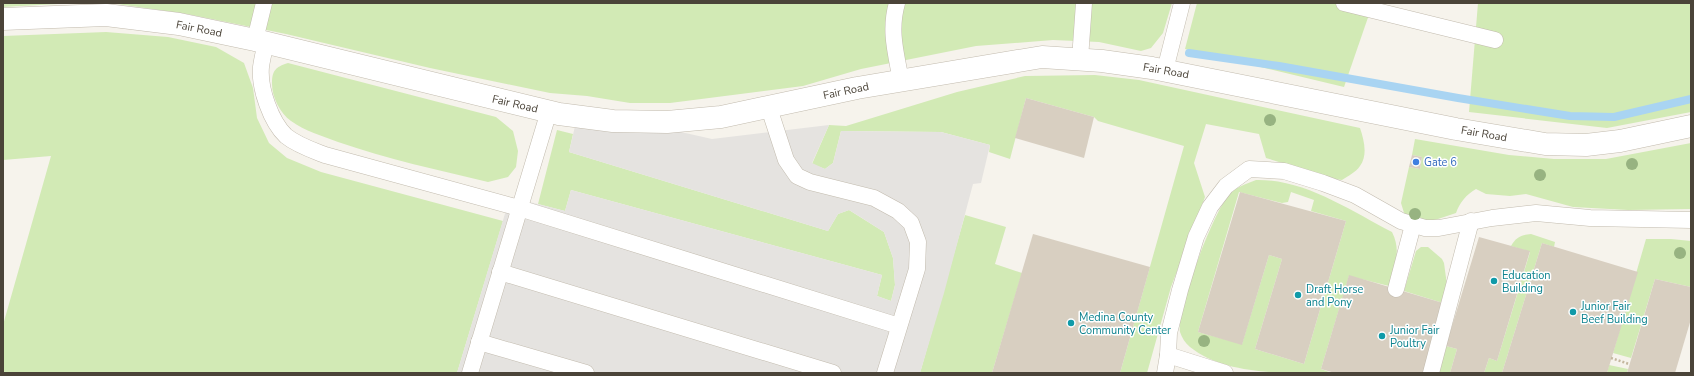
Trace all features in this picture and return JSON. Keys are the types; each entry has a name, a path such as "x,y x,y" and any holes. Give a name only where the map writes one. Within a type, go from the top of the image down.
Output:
{"street":[{"name":"Fair Road","path":"3,19 106,15 179,24 260,41 549,112 614,121 667,122 721,117 769,108 857,88 1042,57 1102,61 1165,70 1456,129 1545,144 1586,145 1613,142 1691,126"}],"lane":[{"path":"264,3 260,41 262,81 269,109 275,123 286,136 299,144 325,155 520,208 899,326"},
{"path":"897,3 894,15 893,38 901,81"},
{"path":"1080,59 1084,3"},
{"path":"1165,70 1182,3"},
{"path":"1344,3 1495,40"},
{"path":"769,108 786,160 797,176 810,182 874,198 898,211 911,223 918,242 917,269 885,373"},
{"path":"470,373 549,112"},
{"path":"1165,373 1169,333 1178,297 1199,231 1210,207 1226,186 1249,169 1284,171 1323,183 1355,195 1390,216 1425,228 1439,228 1471,221 1536,213 1590,218 1691,220"},
{"path":"1431,373 1471,221"},
{"path":"1396,289 1413,225"},
{"path":"500,272 833,373"},
{"path":"479,342 586,373"},
{"path":"1168,355 1225,373"}],"path":[{"path":"1611,358 1629,364"}],"green space":[{"path":"3,3 1172,3 1163,33 1151,48 1141,51 1099,42 1053,40 976,46 861,69 803,86 670,103 630,103 587,96 550,93 430,68 286,34 187,14 117,4 58,4 3,7"},
{"path":"1197,3 1373,3 1344,87 1185,49"},
{"path":"1478,3 1691,3 1691,112 1607,128 1469,112"},
{"path":"106,32 168,37 216,47 244,63 253,88 257,118 269,143 287,158 321,172 503,221 457,373 3,373 3,325 51,156 3,160 3,36"},
{"path":"288,63 496,117 513,131 518,151 516,167 508,177 488,182 375,154 338,142 296,125 283,114 275,99 272,89 275,70"},
{"path":"1095,75 1139,80 1360,128 1364,142 1365,152 1360,166 1342,180 1334,179 1266,158 1259,134 1206,124 1194,163 1205,197 1171,287 1147,373 1120,373 1184,146 1098,121 1094,117 1026,98 1010,159 989,152 990,145 941,132 841,131 833,163 825,169 812,164 829,125 846,126 957,92 1025,76"},
{"path":"557,130 573,134 569,152 828,231 838,214 849,210 884,232 893,258 895,285 891,301 877,296 882,275 571,190 565,211 538,204"},
{"path":"1415,139 1509,155 1554,159 1606,159 1691,143 1691,209 1628,210 1573,207 1526,194 1510,196 1486,194 1476,189 1459,205 1456,213 1419,223 1405,216 1401,203 1409,167 1420,169 1422,157 1412,155"},
{"path":"1256,180 1274,181 1292,185 1326,197 1392,232 1395,239 1397,253 1389,286 1349,276 1321,369 1332,373 1258,371 1239,368 1221,363 1205,356 1188,345 1180,332 1180,321 1189,284 1205,241 1221,206 1234,190","holes":["1239,192 1282,203 1288,202 1291,192 1314,200 1311,211 1346,221 1304,364 1255,349 1282,259 1269,255 1242,344 1198,332"]},
{"path":"965,215 1006,227 995,264 1022,273 992,373 920,373"},
{"path":"1531,234 1555,242 1554,247 1542,243 1502,373 1484,373 1489,358 1497,361 1530,252 1511,246 1519,237"},
{"path":"1646,239 1691,241 1691,287 1655,279 1631,358 1613,353"},
{"path":"1421,247 1428,247 1442,259 1444,263 1447,285 1443,303 1404,291 1416,251"},
{"path":"1446,346 1457,349 1450,373 1439,373"},
{"path":"1609,365 1628,369 1627,373 1607,373"}],"shaded area":[{"path":"579,109 712,139 829,125 812,163 825,169 833,163 841,131 941,132 990,145 981,183 973,184 944,293 920,373 457,373 510,197 565,211 571,190 882,275 877,296 891,301 895,285 893,258 884,232 849,210 838,214 828,231 569,152"}],"building":[{"path":"1026,98 1094,117 1084,158 1015,138"},
{"name":"Gate 6","path":"1412,155 1422,157 1420,169 1409,167"},
{"name":"Draft Horse and Pony","path":"1240,192 1346,221 1304,364 1255,349 1282,259 1269,255 1242,345 1198,332"},
{"name":"Medina County Community Center","path":"1033,234 1150,267 1120,373 992,373"},
{"name":"Education Building","path":"1479,237 1530,251 1497,361 1489,358 1484,373 1450,373 1457,349 1446,346"},
{"name":"Junior Fair Beef Building","path":"1542,243 1638,272 1607,373 1502,373"},
{"name":"Junior Fair Poultry","path":"1349,275 1443,303 1423,373 1335,373 1321,369"},
{"path":"1655,279 1691,287 1691,319 1675,373 1627,373"}],"waterway":[{"path":"1189,53 1279,66 1458,98 1570,116 1614,117 1691,99"}],"place":[{"name":"Gate 6","path":"1416,162"},
{"name":"Education Building","path":"1494,281"},
{"name":"Draft Horse and Pony","path":"1298,295"},
{"name":"Junior Fair Beef Building","path":"1573,312"},
{"name":"Medina County Community Center","path":"1071,323"},
{"name":"Junior Fair Poultry","path":"1382,336"}]}
